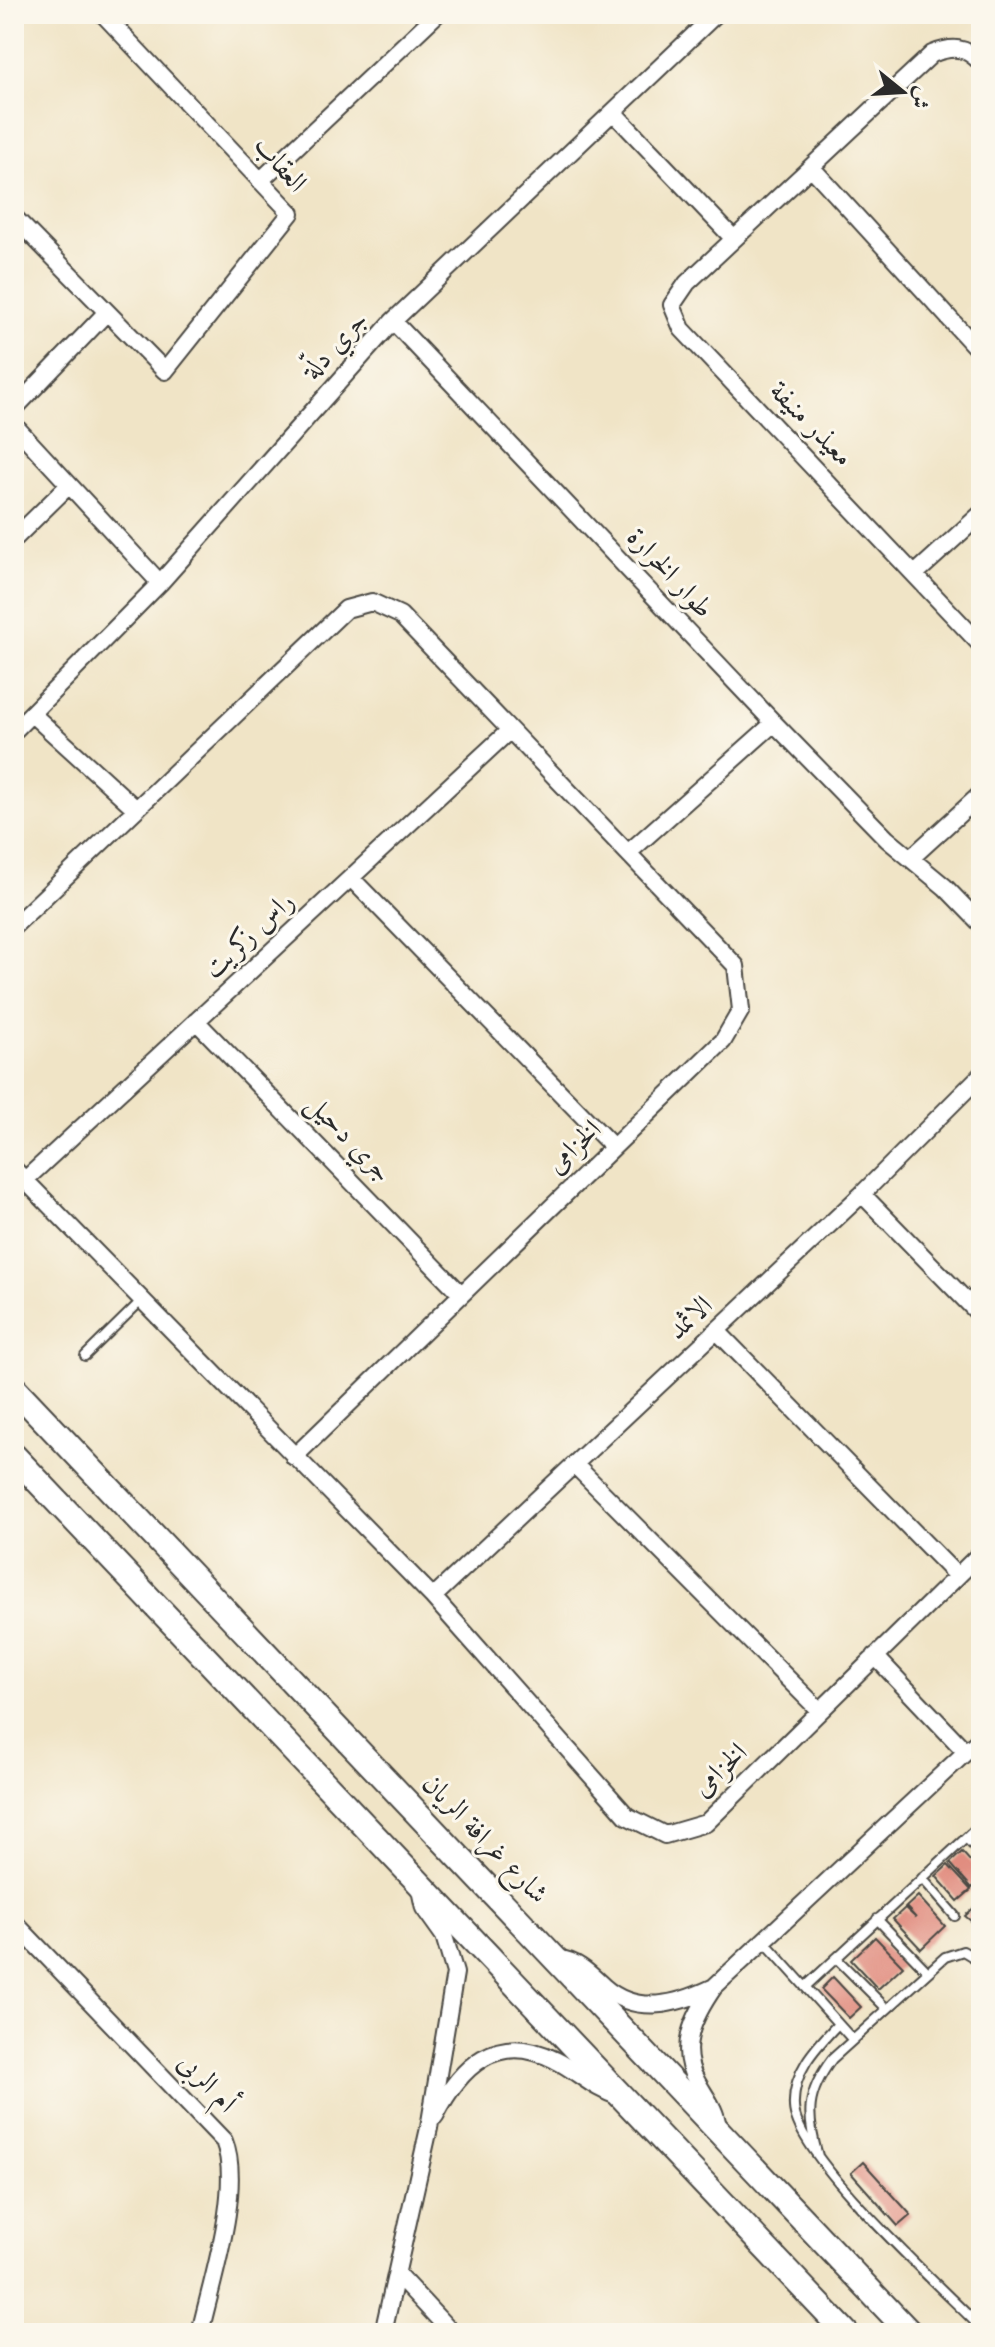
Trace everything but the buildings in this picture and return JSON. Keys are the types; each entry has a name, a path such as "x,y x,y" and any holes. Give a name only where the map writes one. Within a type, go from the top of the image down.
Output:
{"main road":[{"name":"شارع غرافة الريان","path":"14,1388 910,2333"},
{"path":"14,1456 846,2333"}],"street":[{"name":"العقاب","path":"14,217 165,371 291,213 103,14"},
{"path":"260,181 437,14"},
{"name":"جري دلّة","path":"14,731 160,583 393,321 716,14"},
{"name":"معيذر منيفة","path":"981,63 959,48 949,47 932,54 677,293 672,305 674,317 981,645"},
{"path":"614,113 734,239"},
{"path":"811,167 981,353"},
{"path":"14,409 107,312"},
{"name":"طوار الخرارة","path":"393,321 887,839 981,924"},
{"path":"14,425 160,583"},
{"path":"14,539 69,485"},
{"path":"915,574 981,514"},
{"name":"الخزامى","path":"14,926 346,609 372,602 400,615 736,966 741,1010 723,1041 294,1457"},
{"path":"32,714 136,809"},
{"path":"628,853 774,723"},
{"name":"راس زكريت","path":"19,1175 196,1021 510,730"},
{"path":"911,858 981,794"},
{"path":"351,878 613,1147"},
{"name":"جري دحيل","path":"196,1021 461,1294"},
{"name":"الاثمد","path":"433,1597 862,1194 981,1075"},
{"name":"الخزامى","path":"19,1175 433,1597 627,1816 665,1835 706,1823 981,1553"},
{"path":"862,1194 981,1316"},
{"path":"717,1331 957,1576"},
{"path":"575,1465 820,1711"},
{"path":"718,2130 713,2107 692,2072 688,2046 698,2010 714,1987 976,1746 875,1656"},
{"path":"383,2333 429,2128 455,1973 444,1936 424,1908 418,1884"},
{"name":"أم الربى","path":"14,1922 224,2141 230,2156 232,2184 200,2333"},
{"path":"554,1957 580,1965 607,1990 646,2004 684,2001 714,1987"},
{"path":"429,2128 462,2072 477,2061 507,2050 550,2057 601,2092 620,2097"},
{"path":"397,2274 452,2333"}],"lane":[{"path":"85,1356 142,1300"},
{"path":"805,1987 981,1824"},
{"path":"966,1838 981,1854"},
{"path":"922,1878 955,1916"},
{"path":"877,1919 927,1971"},
{"path":"764,1940 852,2039"},
{"path":"821,2164 808,2122 811,2099 819,2076 852,2039 927,1971 953,1952 972,1954 981,1962"},
{"path":"836,1958 886,2008"},
{"path":"838,2024 804,2063 796,2085 794,2107 798,2130 821,2164 981,2328"}]}
